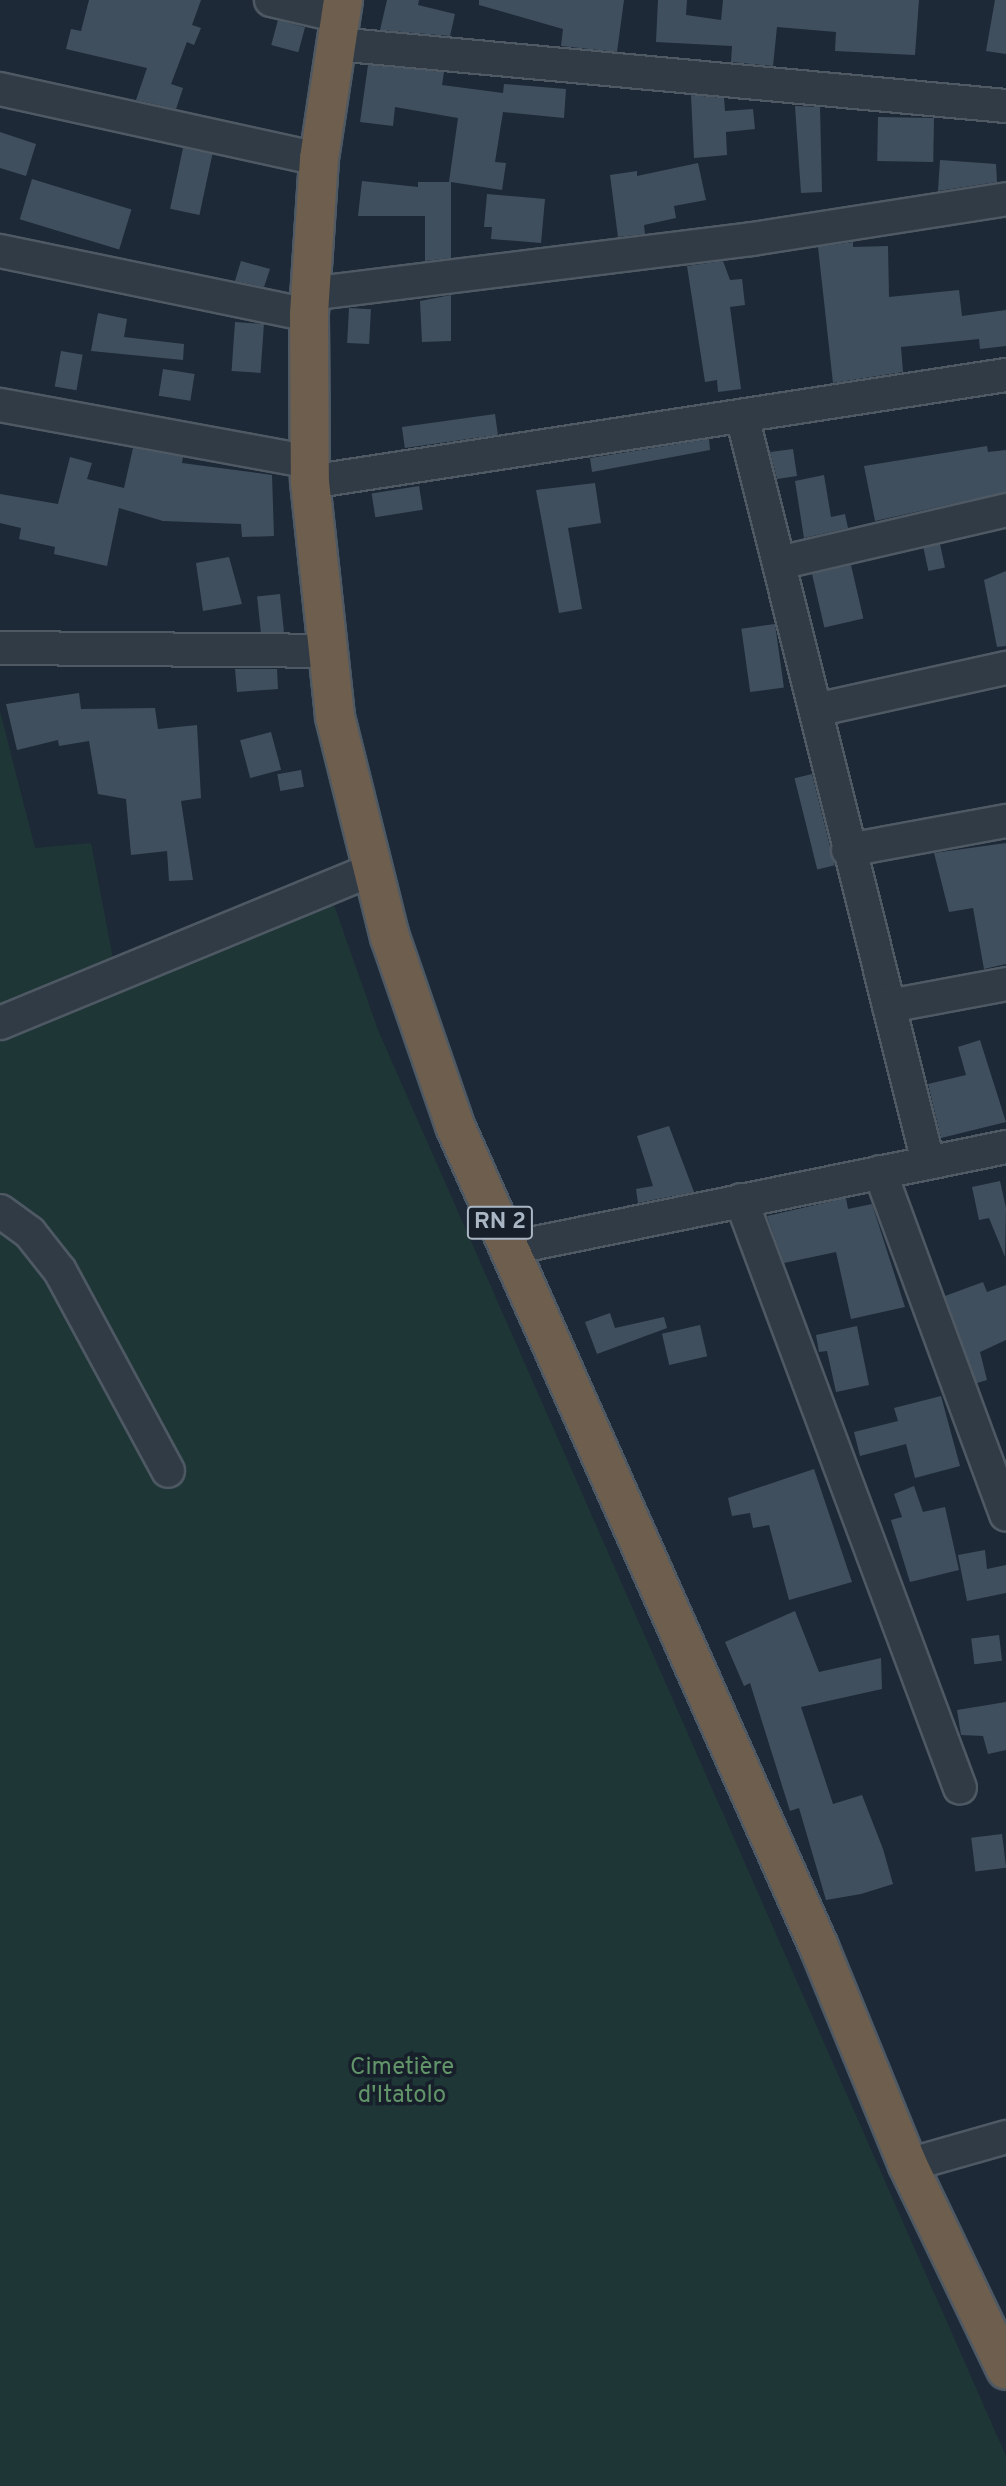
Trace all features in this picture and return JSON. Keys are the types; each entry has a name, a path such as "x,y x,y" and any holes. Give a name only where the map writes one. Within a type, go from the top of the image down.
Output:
{"highway":[{"name":"RN 2","path":"339,20 319,159 310,305 310,472 325,651 372,870 430,1062 908,2165 1006,2370"}],"street":[{"path":"271,0 339,20 1006,106"},
{"path":"0,89 319,159"},
{"path":"0,251 310,305 1006,199"},
{"path":"0,405 310,472 743,420 1006,376"},
{"path":"743,420 816,710 848,850 928,1162"},
{"path":"779,563 1006,510"},
{"path":"0,649 325,651"},
{"path":"816,710 1006,668"},
{"path":"848,850 1006,821"},
{"path":"0,1023 372,870"},
{"path":"888,1006 1006,984"},
{"path":"511,1248 1006,1147"},
{"path":"880,1172 1006,1516"},
{"path":"741,1200 960,1788"},
{"path":"0,1211 30,1233 60,1271 168,1471"},
{"path":"908,2165 1006,2137"}],"green space":[{"name":"Cimetière d'Itatolo","path":"0,711 35,848 91,843 119,990 333,902 378,1030 1006,2456 1006,2486 0,2486"}],"building":[{"path":"89,0 201,0 192,25 201,28 194,45 187,42 171,84 183,88 176,109 136,100 147,68 66,49 71,29 81,31"},
{"path":"387,0 419,0 418,5 455,14 450,36 380,30"},
{"path":"479,0 624,0 617,52 561,46 563,29 479,5"},
{"path":"658,0 687,0 686,15 721,20 723,0 919,0 915,55 835,51 836,32 777,27 773,66 731,62 732,46 656,42"},
{"path":"995,0 1006,0 1006,54 986,51"},
{"path":"278,20 305,27 298,52 271,45"},
{"path":"368,65 444,72 442,85 503,93 504,84 566,89 564,118 503,112 495,162 506,163 502,190 451,182 451,258 425,261 425,216 358,216 362,181 418,187 418,182 449,182 458,118 395,107 393,126 360,122"},
{"path":"691,95 724,98 725,111 753,109 755,129 726,132 727,155 694,158"},
{"path":"795,106 820,107 822,192 801,193"},
{"path":"878,117 934,118 933,162 877,161"},
{"path":"0,132 36,144 26,176 0,168"},
{"path":"183,148 212,154 199,215 170,209"},
{"path":"940,160 996,164 997,182 938,191"},
{"path":"698,163 706,200 674,206 676,218 644,225 645,234 618,237 610,175 637,171 637,176"},
{"path":"32,179 131,209 119,250 20,219"},
{"path":"487,194 545,199 541,243 491,239 492,227 484,227"},
{"path":"853,242 853,247 888,246 889,297 959,290 962,316 1006,310 1006,346 980,349 979,339 901,347 903,372 833,383 818,247"},
{"path":"241,261 270,269 264,287 235,281"},
{"path":"723,261 730,280 742,279 745,305 730,307 741,389 718,392 717,380 705,382 687,266"},
{"path":"451,295 451,341 422,342 420,301"},
{"path":"349,308 371,309 369,344 347,343"},
{"path":"98,313 127,319 124,337 184,344 183,360 91,351"},
{"path":"235,322 264,324 261,373 232,371"},
{"path":"61,351 83,355 76,390 55,386"},
{"path":"163,369 195,374 190,401 159,396"},
{"path":"495,414 498,435 405,448 402,427"},
{"path":"709,439 710,450 592,472 590,458"},
{"path":"987,446 988,452 1006,450 1006,492 875,521 864,466"},
{"path":"133,448 183,457 182,463 272,475 274,536 242,537 241,524 163,521 119,508 107,566 54,554 55,547 19,539 21,528 0,523 0,494 58,504 70,457 92,463 87,479 124,488"},
{"path":"793,449 797,476 777,479 770,452"},
{"path":"824,475 831,517 845,514 848,528 804,538 795,481"},
{"path":"595,483 601,523 568,528 582,609 559,613 536,490"},
{"path":"419,486 423,510 375,517 372,494"},
{"path":"940,544 945,567 928,571 923,548"},
{"path":"229,557 242,604 203,611 196,563"},
{"path":"851,565 863,619 824,628 812,574"},
{"path":"1006,571 1006,646 997,647 984,580"},
{"path":"280,594 284,632 261,634 257,596"},
{"path":"775,624 784,687 750,692 741,629"},
{"path":"235,669 277,669 278,689 237,692"},
{"path":"79,693 81,709 155,708 158,729 197,725 201,798 181,801 193,880 169,881 167,851 131,855 126,799 98,794 89,741 59,746 58,740 17,750 6,704"},
{"path":"271,732 281,770 250,778 240,740"},
{"path":"301,770 304,787 280,791 277,774"},
{"path":"812,774 835,865 817,870 795,778"},
{"path":"1006,843 1006,964 984,969 973,908 949,912 934,853"},
{"path":"980,1040 1006,1122 941,1138 928,1084 966,1075 958,1047"},
{"path":"669,1126 694,1192 638,1203 636,1189 653,1186 637,1136"},
{"path":"1000,1181 1006,1208 1005,1257 989,1218 979,1220 972,1187"},
{"path":"846,1198 848,1209 872,1204 905,1307 851,1319 836,1252 784,1263 767,1216"},
{"path":"983,1282 987,1292 1006,1285 1006,1340 980,1352 987,1380 977,1383 945,1296"},
{"path":"610,1313 615,1328 664,1317 667,1328 597,1354 585,1322"},
{"path":"700,1325 707,1356 669,1365 662,1334"},
{"path":"857,1326 869,1385 836,1392 827,1351 819,1352 816,1335"},
{"path":"941,1396 960,1466 915,1478 906,1444 860,1456 854,1432 898,1421 894,1408"},
{"path":"814,1469 852,1582 789,1600 769,1525 753,1528 750,1513 732,1516 728,1498"},
{"path":"914,1486 923,1512 945,1507 959,1570 910,1582 891,1520 902,1517 894,1494"},
{"path":"985,1550 987,1569 1006,1565 1006,1593 967,1601 958,1555"},
{"path":"795,1611 819,1672 881,1658 882,1689 801,1707 833,1804 862,1795 893,1884 861,1894 826,1900 799,1808 790,1811 750,1683 744,1686 725,1642"},
{"path":"999,1635 1002,1661 974,1664 971,1638"},
{"path":"1006,1702 1006,1750 988,1754 983,1736 961,1735 957,1710"},
{"path":"1002,1834 1006,1868 975,1872 971,1838"}]}
